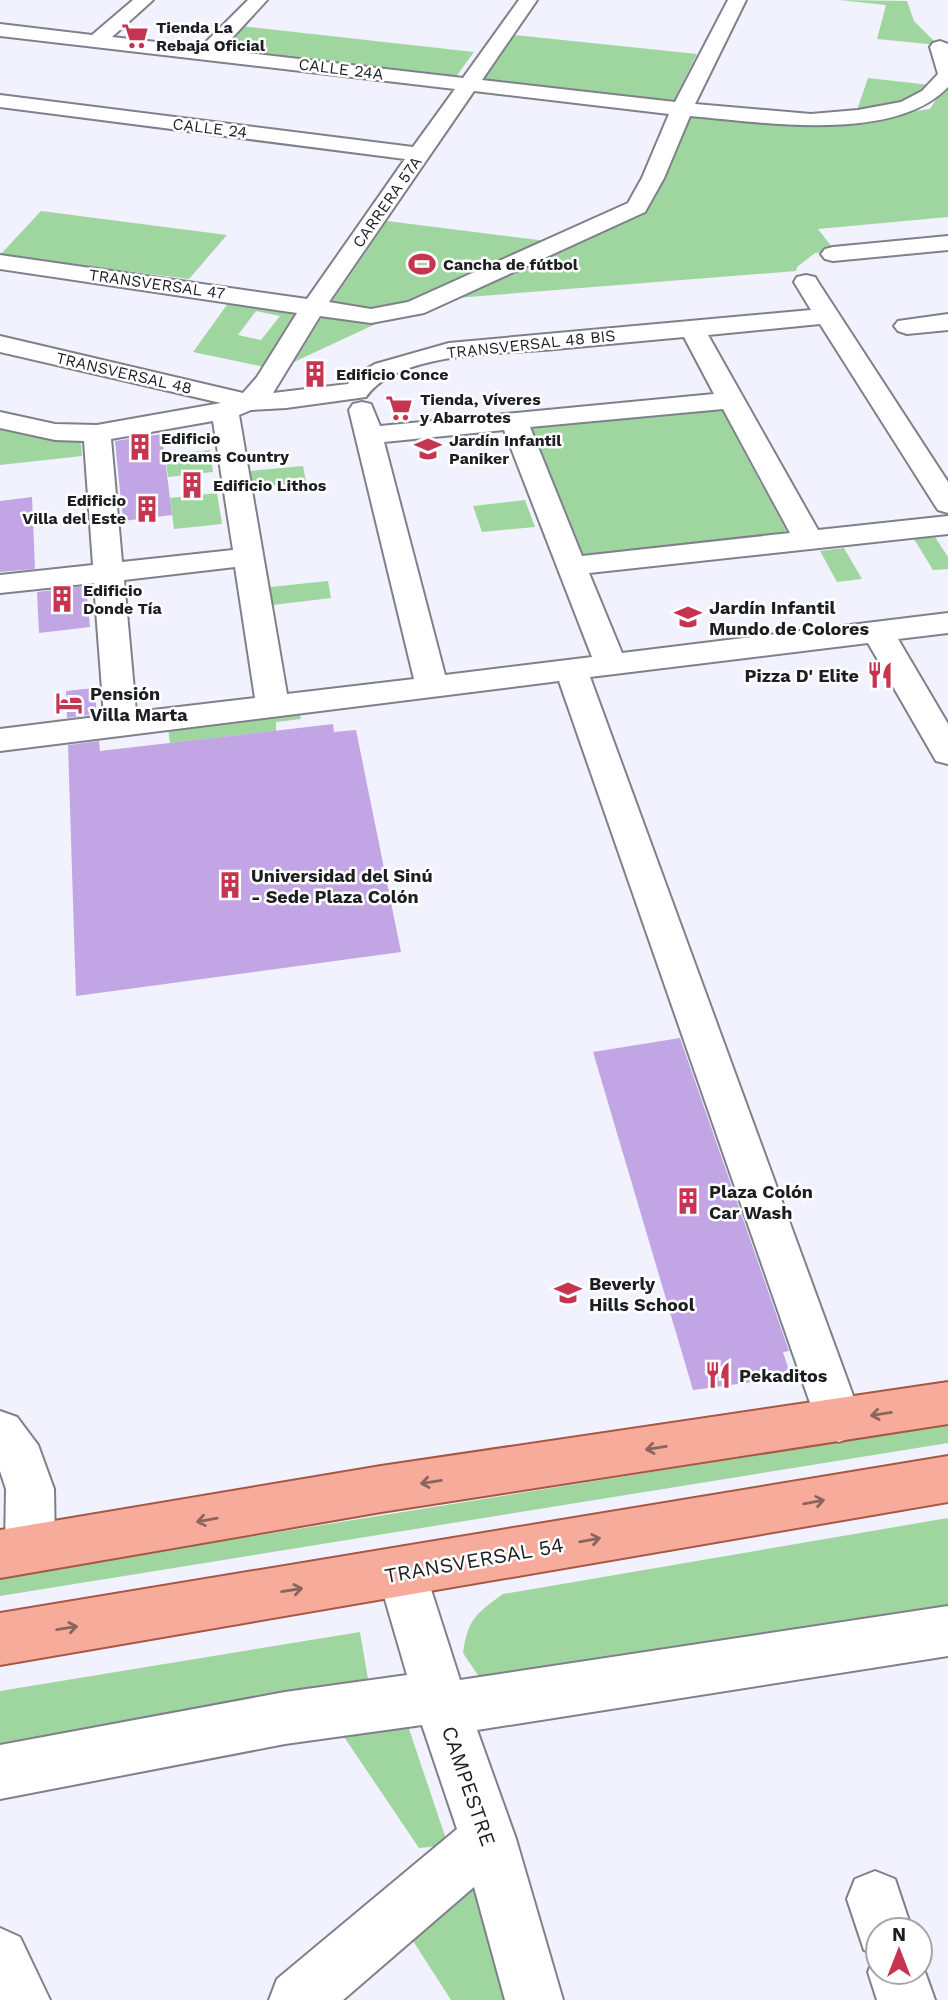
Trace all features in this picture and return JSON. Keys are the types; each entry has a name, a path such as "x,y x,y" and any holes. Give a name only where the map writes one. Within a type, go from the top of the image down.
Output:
{"main road":[{"path":"15,1551 167,1528 381,1489 948,1403"},
{"name":"TRANSVERSAL 54","path":"0,1639 948,1479"}],"street":[{"path":"96,41 144,0"},
{"path":"206,54 258,0"},
{"name":"CARRERA 57A","path":"236,407 264,391 273,370 314,307 528,0"},
{"name":"TRANSVERSAL 47","path":"0,262 371,316 402,312 637,207 737,0"},
{"name":"CALLE 24A","path":"0,30 682,110 827,120 907,107 938,96"},
{"path":"938,96 948,75 940,47"},
{"name":"CALLE 24","path":"0,101 420,154"},
{"path":"833,254 948,243"},
{"path":"806,282 948,504"},
{"name":"TRANSVERSAL 48 BIS","path":"0,420 55,432 97,433 236,407 357,391 359,386 373,376 396,366 449,352 827,316"},
{"path":"907,326 948,322"},
{"path":"692,329 808,539"},
{"name":"TRANSVERSAL 48","path":"0,344 236,407"},
{"path":"357,391 432,687"},
{"path":"369,435 730,400"},
{"path":"236,407 248,557 273,706"},
{"path":"514,421 611,665"},
{"path":"97,433 121,725"},
{"path":"570,566 948,525"},
{"path":"0,584 248,557"},
{"path":"0,740 948,624"},
{"path":"878,632 945,742"},
{"path":"571,670 839,1420"},
{"path":"0,1433 20,1461 30,1489 15,1551"},
{"name":"CAMPESTRE","path":"402,1572 441,1703 488,1839 534,2000"},
{"path":"0,1772 285,1718 441,1703 948,1631"},
{"path":"298,2000 488,1839"},
{"path":"0,1958 21,2000"}],"green space":[{"path":"839,0 907,1 914,21 938,45 877,39 886,5"},
{"path":"241,26 474,52 455,78 216,50"},
{"path":"515,35 697,54 673,102 483,80"},
{"path":"868,78 930,85 912,101 856,113"},
{"path":"948,90 948,217 818,229 835,251 815,253 797,267 796,271 456,298 645,210 692,113 825,124 930,109 941,91"},
{"path":"41,211 227,235 189,279 0,255"},
{"path":"387,221 555,242 415,305 367,311 329,306"},
{"path":"229,302 297,312 265,367 193,352","holes":["256,311 280,316 261,340 238,335"]},
{"path":"325,312 382,321 294,362"},
{"path":"721,409 787,532 581,555 532,428"},
{"path":"0,429 81,442 82,456 0,465"},
{"path":"210,450 213,472 168,477 165,455"},
{"path":"303,466 306,482 253,488 250,471"},
{"path":"217,493 222,524 174,529 170,498"},
{"path":"525,500 535,527 482,532 473,506"},
{"path":"935,537 948,557 948,569 933,570 914,539"},
{"path":"844,548 862,579 837,582 820,551"},
{"path":"328,581 331,598 273,605 270,587"},
{"path":"299,712 301,719 276,722 276,731 170,743 168,728"},
{"path":"948,1424 948,1443 0,1596 0,1577"},
{"path":"948,1518 948,1612 482,1681 463,1653 475,1618 503,1594"},
{"path":"360,1632 369,1685 0,1756 0,1691"},
{"path":"406,1720 448,1845 419,1848 338,1728"},
{"path":"471,1872 509,2000 451,2000 404,1927"}],"building":[{"path":"162,434 172,515 123,521 115,441"},
{"path":"32,497 35,569 0,572 0,501"},
{"path":"86,586 90,627 39,633 37,592"},
{"path":"94,688 97,714 67,718 66,691"},
{"name":"Universidad del Sinú - Sede Plaza Colón","path":"333,724 334,732 356,730 401,952 76,996 68,745 99,741 100,751"},
{"name":"Plaza Colón Car Wash","path":"680,1038 789,1351 783,1352 791,1377 693,1390 593,1052"}],"place":[{"name":"Tienda La Rebaja Oficial","path":"135,36"},
{"name":"Cancha de fútbol","path":"422,264"},
{"name":"Edificio Conce","path":"315,374"},
{"name":"Tienda, Víveres y Abarrotes","path":"399,408"},
{"name":"Edificio Dreams Country","path":"140,447"},
{"name":"Jardín Infantil Paniker","path":"428,449"},
{"name":"Edificio Lithos","path":"192,485"},
{"name":"Edificio Villa del Este","path":"147,509"},
{"name":"Edificio Donde Tía","path":"62,599"},
{"name":"Jardín Infantil Mundo de Colores","path":"688,617"},
{"name":"Pizza D' Elite","path":"880,675"},
{"name":"Pensión Villa Marta","path":"69,703"},
{"name":"Universidad del Sinú - Sede Plaza Colón","path":"230,885"},
{"name":"Plaza Colón Car Wash","path":"688,1201"},
{"name":"Beverly Hills School","path":"568,1293"},
{"name":"Pekaditos","path":"718,1375"}]}
